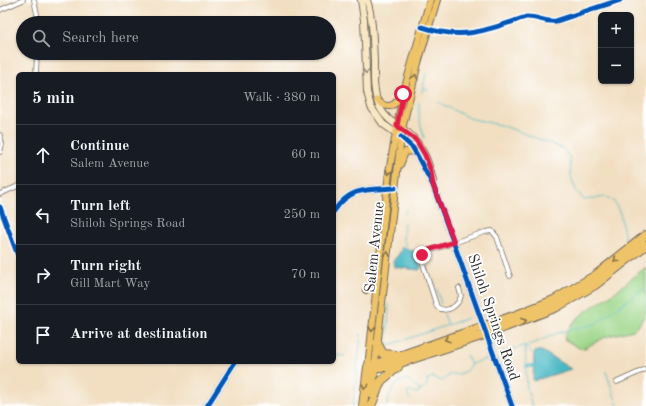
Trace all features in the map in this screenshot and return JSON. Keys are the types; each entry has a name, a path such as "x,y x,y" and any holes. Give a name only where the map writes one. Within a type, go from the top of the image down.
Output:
{"highway":[{"path":"485,330 566,294 596,275 646,235"},
{"path":"372,366 406,357 485,330 536,317 570,301 601,281 646,245"},
{"path":"377,343 383,354 406,357"},
{"path":"370,406 380,381 406,357"},
{"name":"Salem Avenue","path":"363,406 372,366"},
{"name":"Salem Avenue","path":"370,406 372,366"}],"main road":[{"name":"Salem Avenue","path":"372,366 378,273 395,133 400,127 418,63 430,0"},
{"name":"Salem Avenue","path":"372,366 377,343 401,137 400,127 405,86 425,28 437,0"},
{"path":"377,100 384,106 393,105 400,98 405,86"},
{"path":"396,173 405,152 412,151 417,154"},
{"path":"366,290 372,284 378,273"}],"street":[{"path":"0,10 24,0"},
{"path":"34,0 37,16"},
{"name":"Shiloh Springs Road","path":"361,0 364,20 369,101 378,119 401,137 417,154 433,185 512,406"},
{"name":"Shiloh Springs Road","path":"367,0 372,22 374,85 377,100 383,113 416,140 425,155 431,171 433,185"},
{"path":"425,28 455,34 469,34 526,17 534,17 546,21 556,21 620,0"},
{"path":"36,72 37,60"},
{"path":"0,135 2,144 0,152"},
{"path":"0,194 16,187"},
{"path":"336,209 346,197 356,192 367,189 394,188"},
{"path":"0,207 16,251"},
{"path":"459,288 461,296 458,304 448,309 438,309 422,260 422,255 425,252 484,232 494,232 510,276"},
{"path":"207,406 234,364"},
{"path":"616,382 646,369"}],"green space":[{"path":"646,267 646,313 639,325 633,330 605,337 585,348 579,348 564,339 567,331 578,318 615,292"}],"water":[{"path":"402,247 416,252 421,268 419,270 394,267 393,261 399,254"},
{"path":"537,351 542,351 571,369 533,381 534,353"}],"waterway":[{"path":"422,92 426,74"},
{"path":"423,87 428,90"},
{"path":"438,102 469,118 504,126 562,148 570,158 571,177 576,190 584,200 606,197 614,201 620,213 625,238"},
{"path":"419,103 419,117 424,138"},
{"path":"405,214 406,210"},
{"path":"404,223 403,239 407,249"},
{"path":"366,268 371,266"},
{"path":"437,289 441,304"},
{"path":"501,352 535,343 557,333 595,324 637,293 646,289"},
{"path":"389,304 387,346 468,318"},
{"path":"444,314 448,325"},
{"path":"353,406 361,334"},
{"path":"525,346 527,389 532,406"},
{"path":"525,346 532,353"},
{"path":"336,355 345,356"},
{"path":"466,355 471,364"},
{"path":"387,406 393,388 404,380 409,380 419,390 422,390 427,385 427,380 432,377 442,381 451,374 459,374 466,371 471,364 487,359"},
{"path":"527,366 536,366"},
{"path":"606,372 618,406"},
{"path":"410,399 407,394 409,391 417,393 422,390"}],"cycle path":[{"path":"422,27 450,33 463,33 487,30 526,17 556,21 620,0"},
{"path":"401,137 413,148 433,185 512,406"},
{"path":"336,208 347,197 354,193 368,190 395,188"},
{"path":"0,207 16,251"},
{"path":"207,406 234,364"}],"route":[{"path":"403,94 397,126 416,140 425,155 431,171 433,185 454,242 429,250 422,255"}]}
